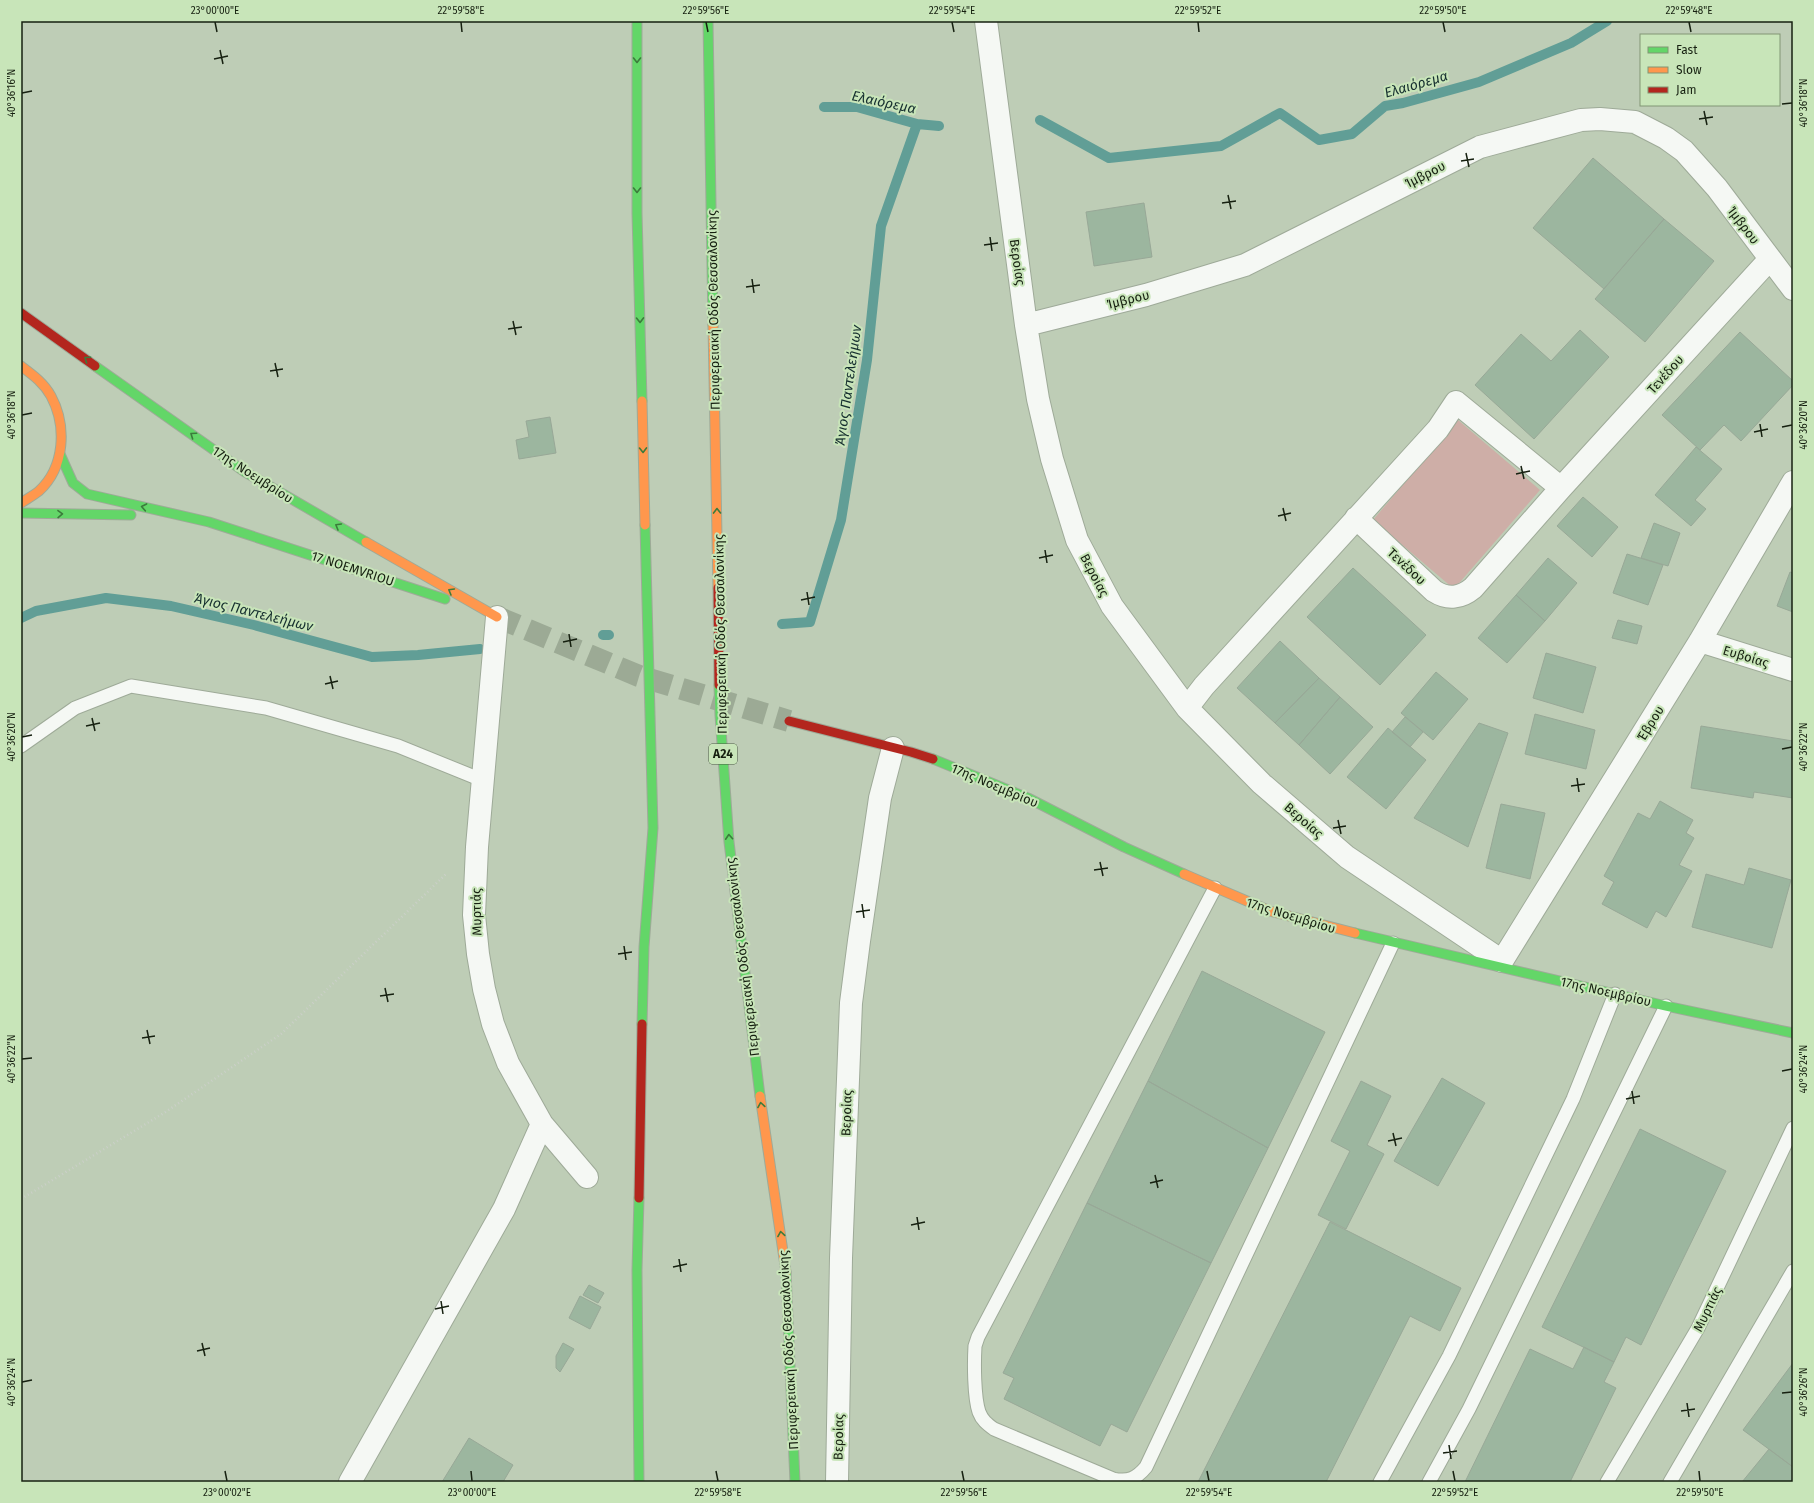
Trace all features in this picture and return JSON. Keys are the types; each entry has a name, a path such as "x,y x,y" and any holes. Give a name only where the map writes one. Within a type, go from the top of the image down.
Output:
{"main road":[{"path":"637,21 638,221 653,828 644,947 637,1270 640,1482"},
{"name":"Περιφερειακή Οδός Θεσσαλονίκης","path":"708,21 720,715 729,842 754,1061 786,1266 795,1482"},
{"name":"17ης Νοεμβρίου","path":"21,312 245,472 497,617"},
{"path":"21,366 39,379 55,402 62,427 60,454 50,476 43,485 21,503"},
{"path":"60,454 73,483 87,494 209,522"},
{"path":"21,513 114,514 209,522"},
{"name":"17 NOEMVRIOU","path":"209,522 396,582 497,617"},
{"name":"17ης Νοεμβρίου","path":"789,721 893,748 952,766 990,781 1028,798 1124,847 1270,911 1393,943 1666,1006 1793,1033"}],"street":[{"name":"Βεροίας","path":"986,21 1026,325 1038,399 1050,452 1077,540 1112,606 1187,708 1262,784 1347,857 1502,961"},
{"name":"Ίμβρου","path":"1026,325 1146,295 1245,265 1480,147 1581,120 1593,119 1635,122 1666,138 1684,151 1717,188 1793,289"},
{"name":"Τενέδου","path":"1356,518 1434,591 1444,596 1455,598 1465,595 1473,588 1561,488 1770,260"},
{"path":"1187,708 1204,686 1438,428 1456,402 1561,488"},
{"name":"Έβρου","path":"1502,961 1700,641 1793,482"},
{"name":"Μυρτιάς","path":"497,617 477,847 474,915 478,954 484,989 493,1024 508,1063 542,1124 587,1177"},
{"name":"Ευβοίας","path":"1700,641 1793,670"},
{"name":"Βεροίας","path":"837,1482 841,1258 852,1004 859,941 880,798 893,748"},
{"path":"350,1482 504,1209 542,1124"}],"lane":[{"path":"21,746 75,708 131,686 266,708 398,746 482,780"},
{"path":"1215,888 978,1337 975,1346 978,1406 983,1420 994,1429 1113,1479 1122,1481 1132,1480 1140,1475 1146,1467 1393,943"},
{"path":"1380,1482 1453,1349 1573,1099 1615,994"},
{"path":"1429,1482 1470,1409 1666,1006"},
{"name":"Μυρτιάς","path":"1607,1482 1698,1328 1793,1128"},
{"path":"1670,1482 1793,1271"}],"path":[{"path":"21,1199 164,1113 281,1034 436,882 477,847"}],"shaded area":[{"path":"1458,420 1540,490 1454,589 1373,520"}],"building":[{"path":"1593,158 1664,219 1604,289 1533,228"},
{"path":"1144,203 1152,257 1094,266 1086,212"},
{"path":"1664,219 1714,261 1645,342 1595,299"},
{"path":"1580,330 1609,357 1534,439 1475,385 1521,334 1551,361"},
{"path":"1740,332 1793,381 1793,385 1741,441 1724,425 1700,450 1662,415"},
{"path":"550,417 556,453 519,459 516,440 529,437 526,421"},
{"path":"1696,447 1722,469 1695,500 1706,509 1691,526 1655,495"},
{"path":"1583,497 1618,527 1592,557 1557,526"},
{"path":"1654,523 1680,533 1668,566 1641,558"},
{"path":"1627,554 1663,565 1648,605 1613,593"},
{"path":"1548,558 1577,583 1545,621 1516,595"},
{"path":"1353,568 1426,635 1380,685 1307,617"},
{"path":"1790,572 1793,573 1793,612 1777,606"},
{"path":"1516,595 1545,621 1507,663 1478,638"},
{"path":"1618,620 1642,626 1637,644 1612,638"},
{"path":"1280,641 1319,678 1275,723 1237,688"},
{"path":"1546,653 1596,667 1583,713 1533,698"},
{"path":"1436,672 1468,699 1433,740 1401,713"},
{"path":"1319,678 1340,697 1299,745 1275,723"},
{"path":"1340,697 1373,727 1330,774 1299,745"},
{"path":"1535,714 1595,730 1586,769 1525,754"},
{"path":"1405,717 1423,732 1410,747 1392,732"},
{"path":"1479,723 1508,733 1468,847 1414,818"},
{"path":"1701,726 1793,741 1793,798 1754,792 1753,798 1691,788"},
{"path":"1388,728 1426,760 1386,809 1347,777"},
{"path":"1660,801 1693,820 1686,833 1694,838 1679,865 1692,871 1666,917 1656,911 1647,928 1602,904 1614,882 1604,876 1638,813 1650,819"},
{"path":"1501,804 1545,813 1530,879 1486,868"},
{"path":"1749,868 1791,880 1772,948 1692,927 1706,874 1744,885"},
{"path":"1202,971 1325,1032 1268,1148 1148,1081"},
{"path":"1442,1078 1485,1103 1438,1186 1394,1161"},
{"path":"1148,1081 1268,1148 1211,1263 1087,1203"},
{"path":"1361,1081 1391,1096 1367,1145 1384,1154 1346,1229 1318,1215 1350,1151 1331,1141"},
{"path":"1640,1129 1726,1171 1641,1345 1626,1337 1614,1362 1542,1327"},
{"path":"1087,1203 1211,1263 1127,1432 1111,1424 1100,1446 1004,1399 1014,1378 1003,1373"},
{"path":"1330,1222 1461,1288 1440,1331 1410,1316 1326,1482 1198,1482"},
{"path":"589,1285 604,1293 598,1303 583,1295"},
{"path":"580,1296 601,1307 590,1329 569,1318"},
{"path":"563,1343 574,1349 560,1372 556,1368 556,1356"},
{"path":"1584,1347 1614,1362 1604,1382 1616,1388 1570,1482 1465,1482 1530,1349 1573,1369"},
{"path":"1793,1363 1793,1467 1743,1430"},
{"path":"469,1438 513,1465 503,1482 442,1482"},
{"path":"1769,1449 1793,1467 1793,1482 1742,1482"}],"waterway":[{"name":"Ελαιόρεμα","path":"1040,120 1109,158 1221,146 1280,113 1319,140 1352,134 1385,106 1403,103 1479,82 1571,43 1607,21"},
{"name":"Ελαιόρεμα","path":"824,107 857,107 917,124 939,126"},
{"name":"Άγιος Παντελεήμων","path":"782,624 810,622 841,520 867,360 881,226 917,124"},
{"name":"Άγιος Παντελεήμων","path":"21,618 36,611 106,598 171,606 254,625 372,657 418,655 480,649"},
{"name":"Άγιος Παντελεήμων","path":"603,635 609,635"}],"tunnel":[{"path":"497,617 639,676 789,721"}],"traffic: fast":[{"path":"637,21 637,213 642,401"},
{"path":"708,21 713,325"},
{"path":"95,366 245,472 366,542"},
{"path":"60,454 73,483 87,494 209,522 445,599"},
{"path":"21,513 131,515"},
{"path":"642,1024 644,947 653,828 645,525"},
{"path":"719,685 729,842 760,1096"},
{"path":"933,759 1028,798 1124,847 1184,874"},
{"path":"1355,933 1666,1006 1793,1033"},
{"path":"639,1198 637,1270 639,1482"},
{"path":"786,1272 795,1482"}],"traffic: slow":[{"path":"713,325 718,588"},
{"path":"21,366 42,383 51,396 60,420 61,433 61,446 58,458 48,481 39,491 21,503"},
{"path":"642,401 645,525"},
{"path":"366,542 497,617"},
{"path":"1184,874 1270,911 1355,933"},
{"path":"760,1096 786,1272"}],"traffic: jam":[{"path":"21,313 95,366"},
{"path":"718,588 719,685"},
{"path":"789,721 933,759"},
{"path":"639,1198 642,1024"}]}
